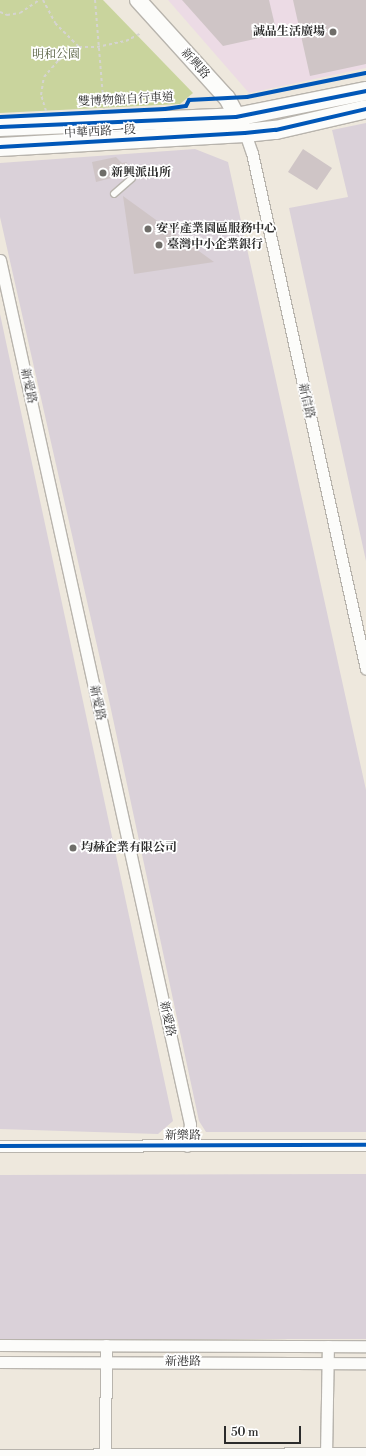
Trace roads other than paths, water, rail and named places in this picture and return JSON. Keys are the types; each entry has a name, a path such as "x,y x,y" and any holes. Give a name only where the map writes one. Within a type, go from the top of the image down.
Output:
{"main road":[{"name":"中華西路一段","path":"0,127 236,117 366,91"},
{"name":"中華西路一段","path":"0,146 245,133 276,130 366,109"}],"street":[{"name":"新興路","path":"138,0 227,98 245,133"},
{"name":"新信路","path":"245,133 252,153 366,669"},
{"name":"新愛路","path":"0,260 190,1124 187,1146"},
{"name":"新樂路","path":"0,1146 366,1145"},
{"name":"新港路","path":"0,1345 366,1346"},
{"path":"105,1455 106,1345"},
{"path":"326,1455 328,1346"},
{"name":"新港路","path":"0,1362 366,1363"},
{"path":"0,1455 326,1455 366,1453"}],"lane":[{"path":"114,194 132,179"}],"place":[{"name":"誠品生活廣場","path":"333,32"},
{"name":"新興派出所","path":"103,173"},
{"name":"安平產業園區服務中心","path":"148,229"},
{"name":"臺灣中小企業銀行","path":"159,245"},
{"name":"均赫企業有限公司","path":"73,848"}],"park label":[{"name":"明和公園","path":"56,55"}]}
